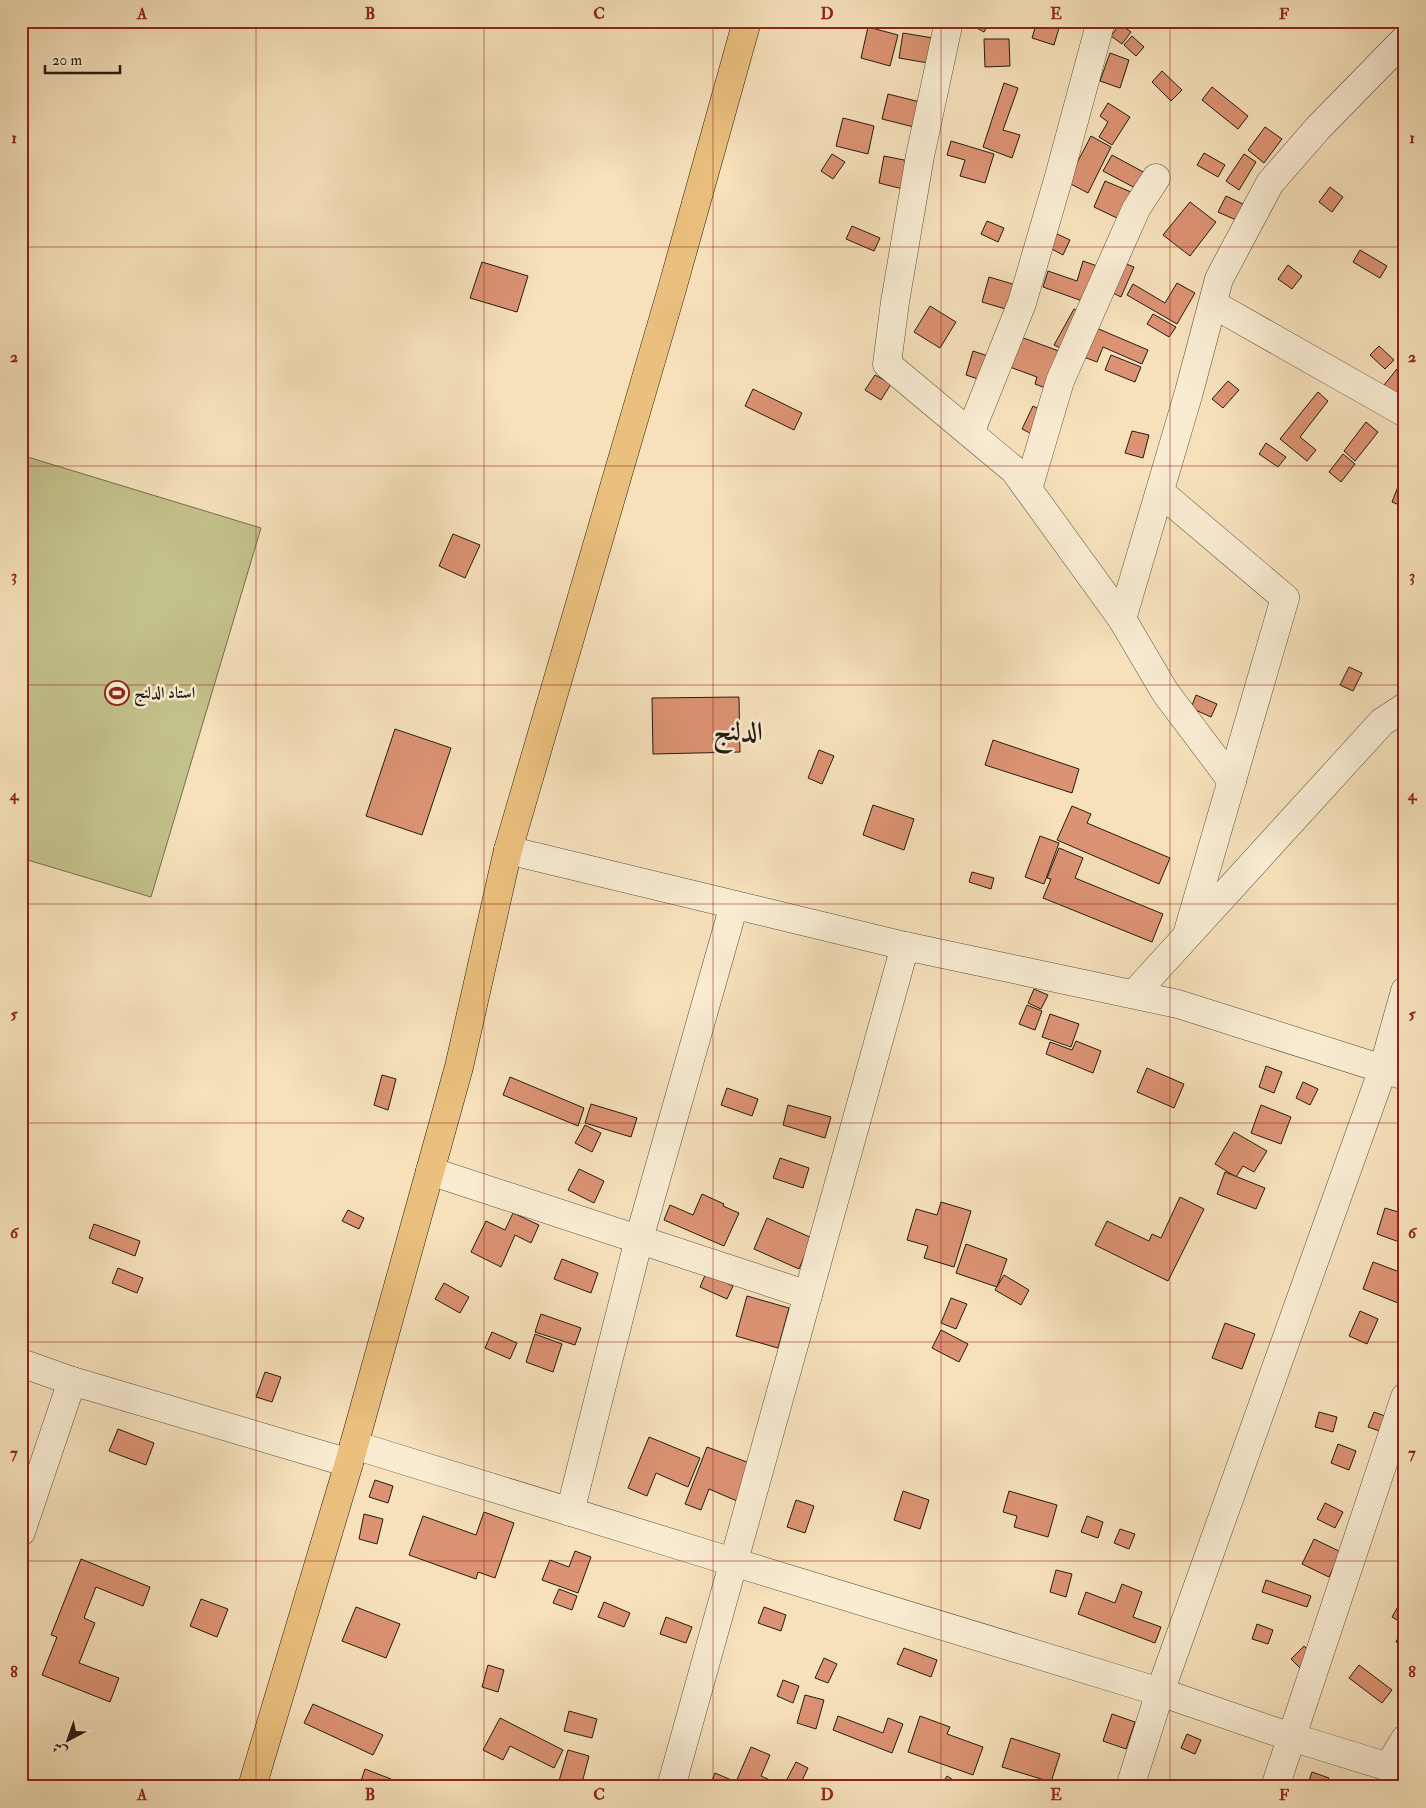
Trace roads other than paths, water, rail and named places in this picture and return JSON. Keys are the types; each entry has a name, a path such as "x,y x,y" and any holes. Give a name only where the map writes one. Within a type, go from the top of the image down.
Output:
{"main road":[{"path":"252,1787 352,1454 459,1067 508,850 672,289 747,21"}],"street":[{"path":"949,21 920,156 895,302 887,364 1014,470 1122,619 1165,692 1232,782"},
{"path":"970,433 1022,303 1058,180 1100,21"},
{"path":"1122,619 1189,392 1219,279 1270,183 1318,128 1405,38"},
{"path":"1028,489 1060,381 1136,209 1156,178"},
{"path":"1213,304 1405,413"},
{"path":"1160,492 1285,598 1187,936"},
{"path":"1134,994 1382,722 1405,707"},
{"path":"508,850 905,946 1178,1004 1394,1072"},
{"path":"570,1512 639,1239 734,905"},
{"path":"671,1787 905,946"},
{"path":"1130,1787 1160,1692 1394,1072 1405,991"},
{"path":"430,1171 808,1294"},
{"path":"21,1363 72,1380 570,1512 1160,1692 1291,1737 1396,1769 1405,1739"},
{"path":"21,1532 72,1380"},
{"path":"1276,1787 1405,1397"}],"place":[{"name":"استاد الدلنج","path":"117,693"}],"district":[{"name":"الدلنج","path":"738,732"}]}
